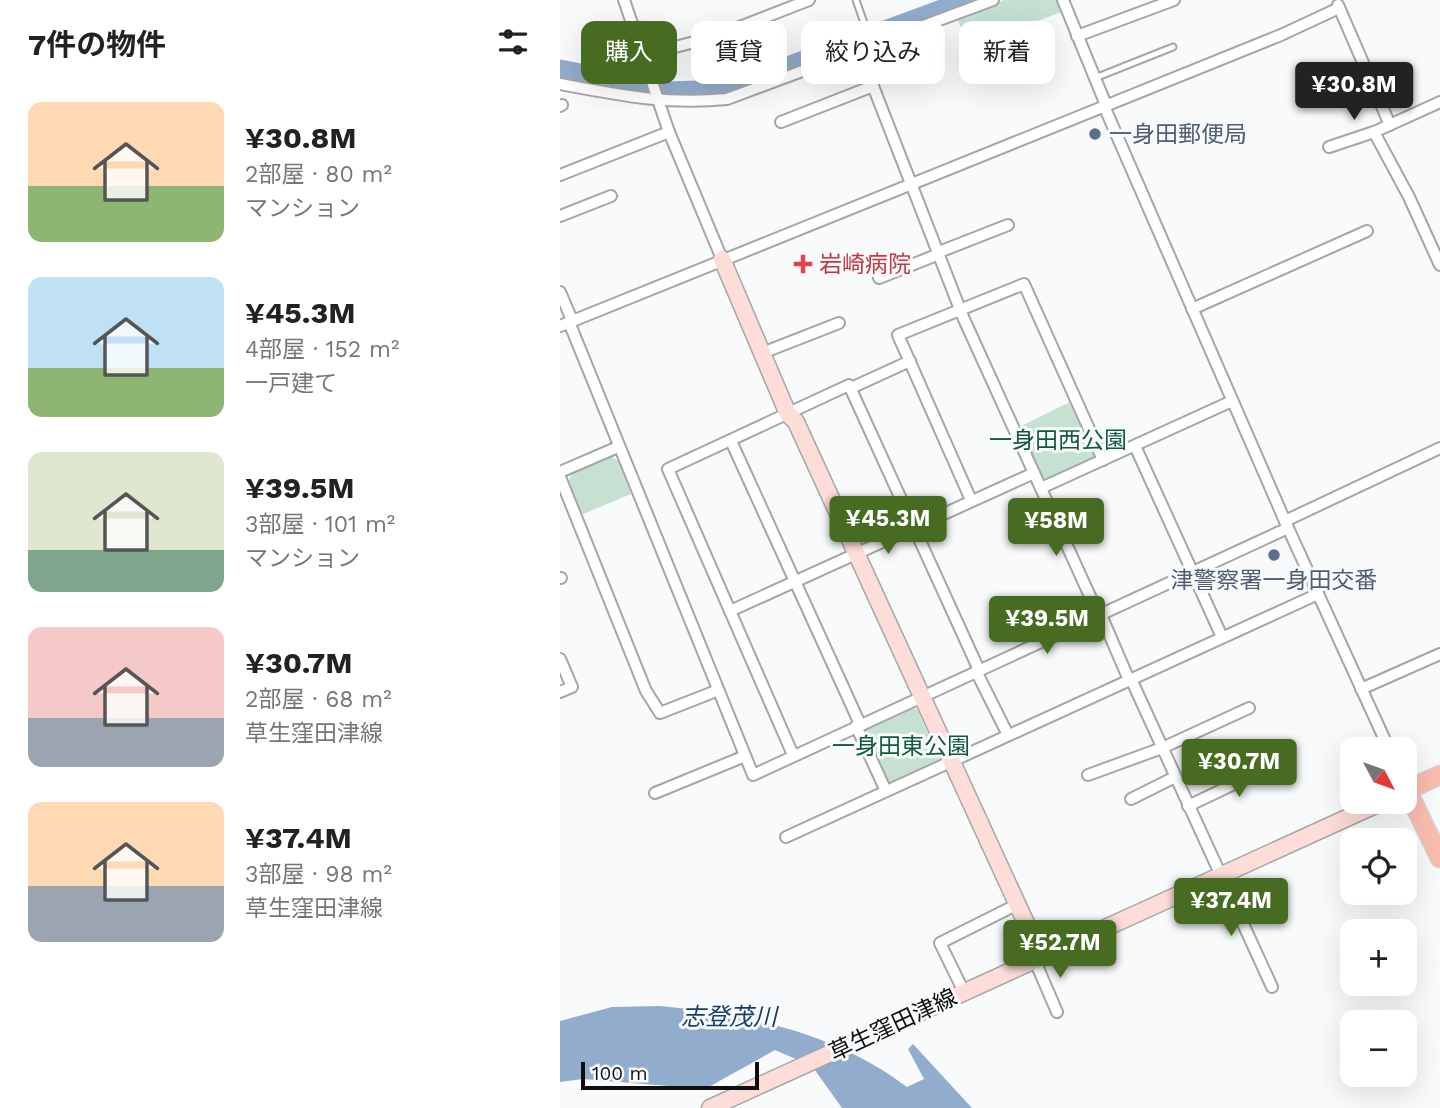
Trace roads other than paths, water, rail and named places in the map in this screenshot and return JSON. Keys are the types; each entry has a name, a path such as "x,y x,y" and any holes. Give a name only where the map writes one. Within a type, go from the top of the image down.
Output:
{"main road":[{"path":"1418,783 1440,775"},
{"path":"1418,813 1440,859"}],"street":[{"path":"624,0 632,21"},
{"path":"677,47 714,37 809,0"},
{"path":"935,21 993,0"},
{"path":"1077,36 1174,0"},
{"path":"1068,1 1077,36 1192,309 1384,737"},
{"path":"567,323 1105,105 1340,3 1390,125"},
{"path":"560,84 644,100 695,102 727,99 801,71"},
{"path":"654,84 669,132 788,414 796,422 1018,904 1057,1012"},
{"path":"781,122 873,86 939,253 1034,473 1272,987"},
{"path":"1329,147 1374,132 1440,102"},
{"path":"560,175 669,132"},
{"path":"1374,132 1409,197 1440,265"},
{"path":"560,216 611,196"},
{"path":"879,278 1007,225"},
{"path":"1192,309 1367,231"},
{"path":"971,500 898,335 1024,284 1103,460"},
{"path":"560,292 567,323 716,691 753,775 1193,572 1440,448"},
{"path":"762,353 839,323"},
{"path":"851,388 910,361"},
{"path":"793,755 668,469 849,385 1007,736"},
{"path":"1041,488 1233,401"},
{"path":"731,441 886,791"},
{"path":"1135,446 1222,637"},
{"path":"560,472 618,447"},
{"path":"730,611 1034,473"},
{"path":"560,477 646,691 660,713 716,691"},
{"path":"786,837 1318,594"},
{"path":"1362,689 1440,654"},
{"path":"560,659 572,687 560,692"},
{"path":"1088,775 1162,748 1249,708"},
{"path":"654,793 745,756"},
{"path":"1188,806 1276,764"},
{"path":"1131,799 1175,778"},
{"name":"草生窪田津線","path":"713,1108 1356,814"},
{"path":"964,992 940,943 1018,904"}],"lane":[{"path":"856,0 863,21"},
{"path":"1094,78 1173,47"}],"water":[{"name":"志登茂川","path":"660,1006 726,1015 790,1029 850,1052 907,1087 924,1079 908,1049 913,1044 972,1108 842,1108 812,1066 775,1050 705,1089 583,1079 560,1082 560,1021 612,1007"}],"waterway":[{"path":"560,70 670,92 725,90 969,0"}],"place":[{"name":"一身田郵便局","path":"1095,134"},
{"name":"岩崎病院","path":"803,264"},
{"name":"津警察署一身田交番","path":"1274,555"}],"park label":[{"name":"一身田西公園","path":"1058,440"},
{"name":"一身田東公園","path":"901,746"}]}
